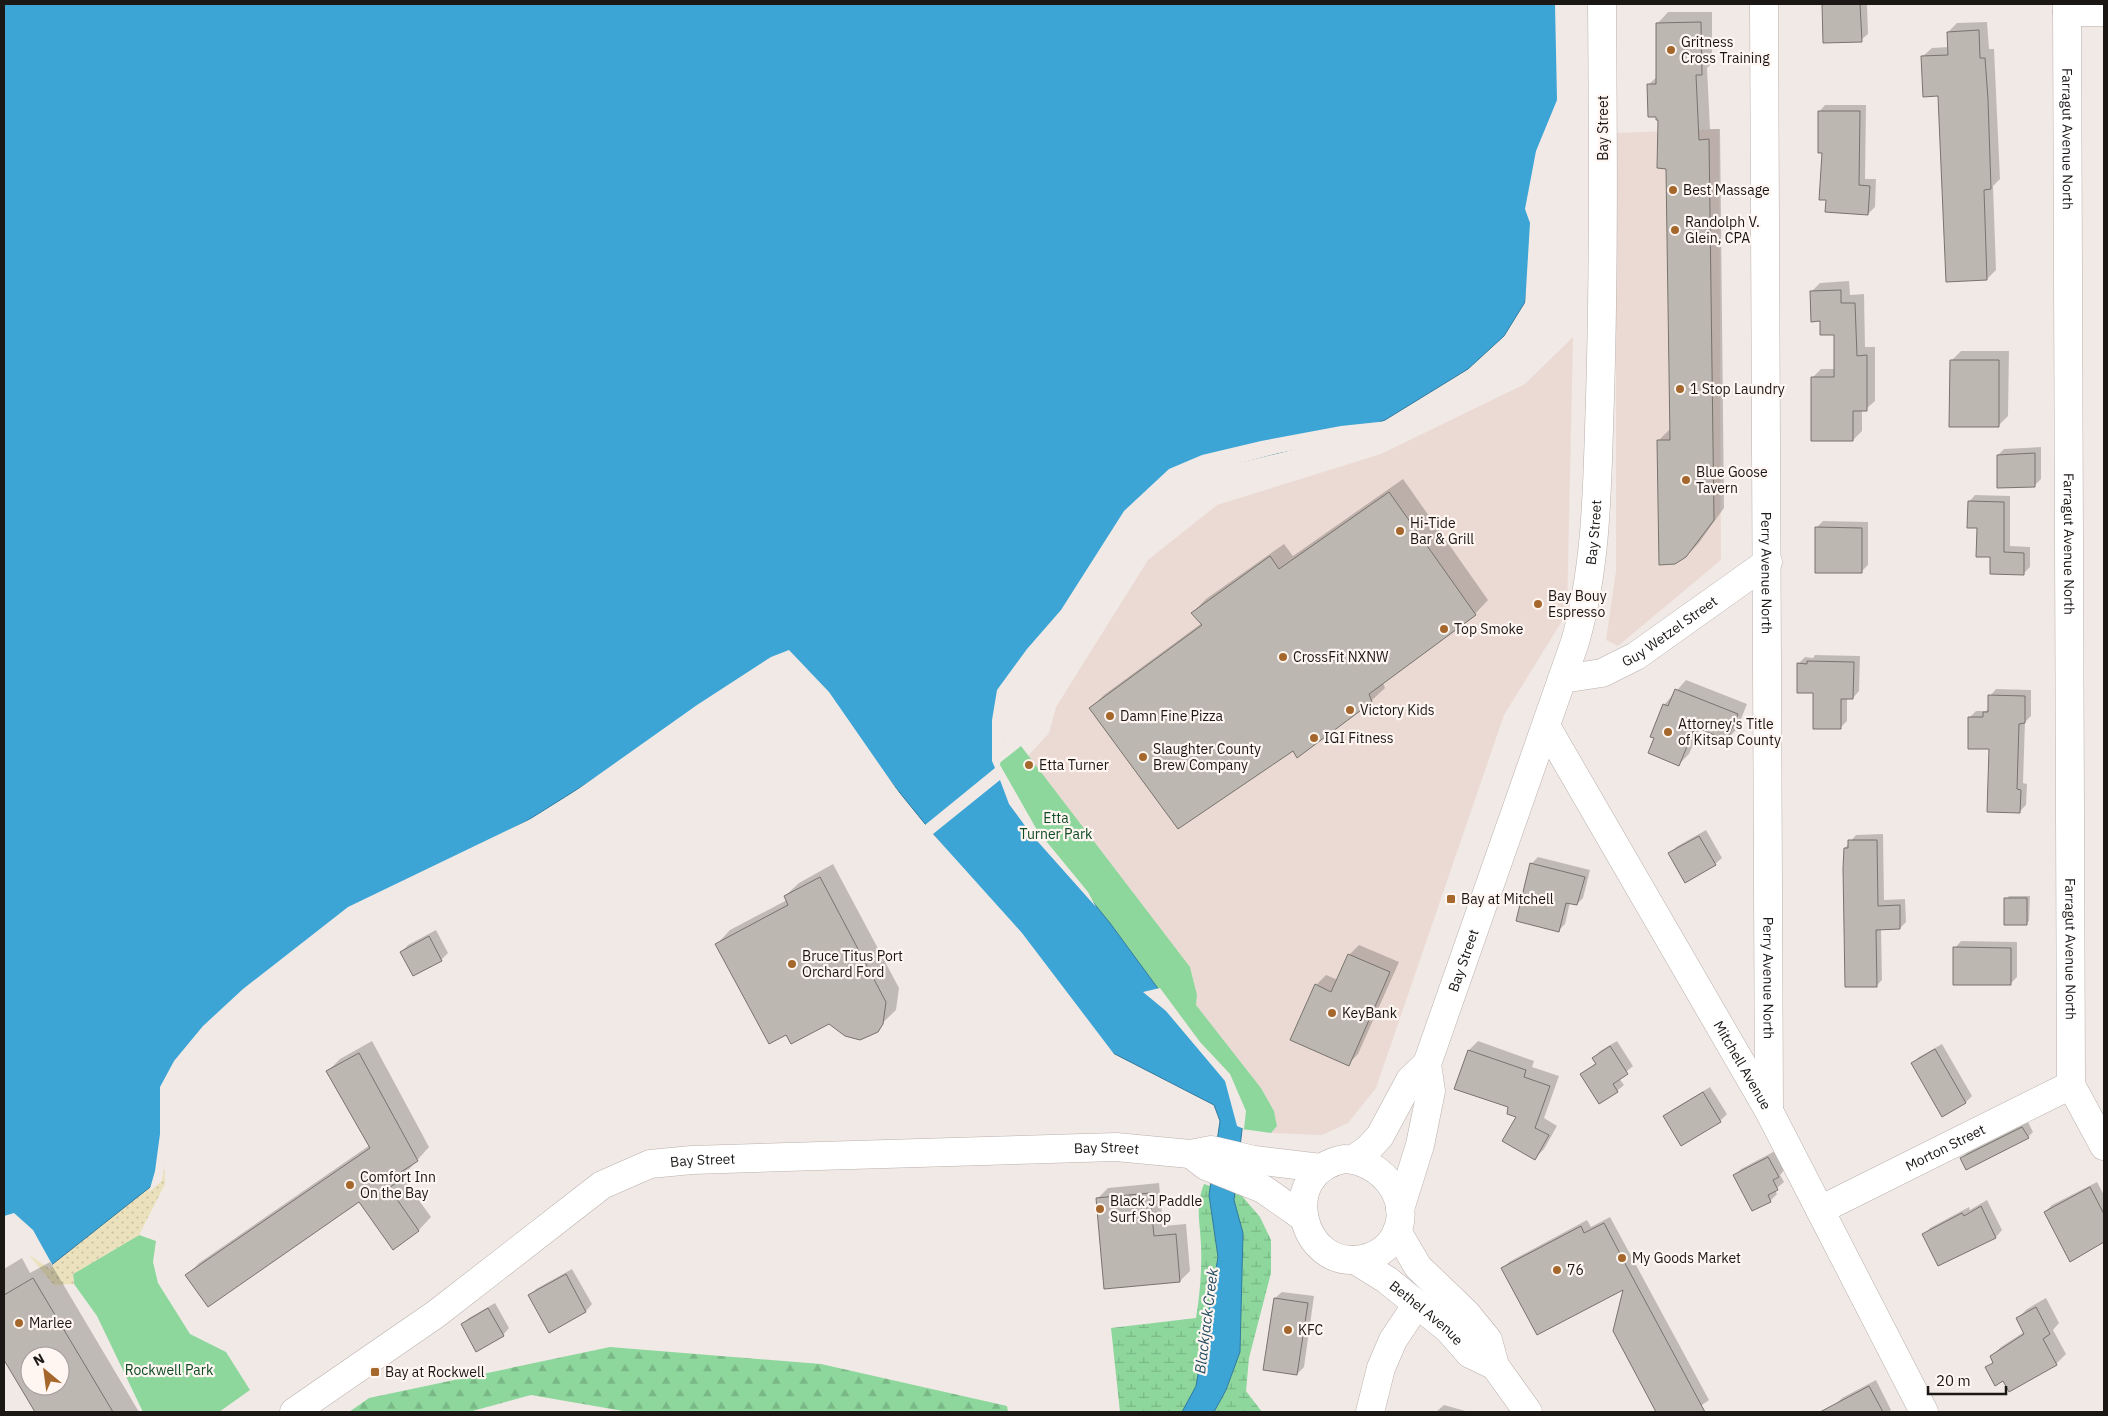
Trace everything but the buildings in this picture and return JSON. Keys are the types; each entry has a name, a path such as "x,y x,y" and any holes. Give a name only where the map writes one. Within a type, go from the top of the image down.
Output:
{"street":[{"name":"Bay Street","path":"1398,1220 1420,1145 1431,1091 1428,1064 1575,642 1589,586 1597,500 1604,245 1602,4"},
{"name":"Perry Avenue North","path":"1764,4 1769,1112"},
{"path":"2067,8 2104,12"},
{"name":"Farragut Avenue North","path":"2067,8 2071,1084"},
{"name":"Guy Wetzel Street","path":"1562,679 1602,673 1636,656 1768,562"},
{"name":"Mitchell Avenue","path":"1546,726 1769,1112 1924,1412"},
{"name":"Bay Street","path":"1354,1159 1368,1149 1380,1136 1410,1080 1428,1064"},
{"path":"2071,1084 2104,1146"},
{"name":"Morton Street","path":"1820,1210 2071,1084"},
{"name":"Bay Street","path":"294,1412 436,1314 602,1185 650,1164 692,1160 1054,1147 1116,1147 1202,1157 1251,1171 1321,1168"},
{"path":"1354,1159 1366,1162 1388,1178 1398,1199 1398,1220 1381,1251 1370,1257 1355,1260 1339,1258 1322,1248 1311,1236 1303,1217 1302,1204 1310,1179 1321,1168 1335,1161 1354,1159"},
{"name":"Bay Street","path":"1251,1171 1274,1196 1303,1217"},
{"name":"Bethel Avenue","path":"1398,1220 1418,1267 1466,1313 1488,1340 1495,1366 1528,1412"},
{"name":"Bethel Avenue","path":"1355,1260 1387,1280 1448,1329 1470,1354 1495,1366"},
{"path":"1370,1412 1385,1359 1393,1340 1416,1304"}],"shaded area":[{"path":"1719,129 1721,560 1618,646 1606,640 1616,571 1616,133"},
{"path":"1573,337 1567,613 1504,715 1376,1088 1348,1123 1322,1135 1271,1133 1277,1126 1274,1111 1261,1088 1196,1005 1197,995 1190,967 1028,756 1049,733 1056,707 1148,560 1217,505 1381,454 1525,384"}],"green space":[{"name":"Etta Turner Park","path":"1021,746 1190,967 1197,995 1196,1005 1261,1088 1274,1111 1277,1126 1271,1133 1242,1129 1244,1112 1198,1043 1110,923 1035,831 997,765"},
{"path":"1204,1184 1242,1196 1260,1217 1271,1240 1271,1273 1249,1358 1246,1391 1262,1412 1120,1412 1111,1328 1196,1318 1200,1291 1201,1263 1199,1207"},
{"name":"Rockwell Park","path":"139,1235 156,1241 153,1262 158,1283 190,1334 226,1352 250,1390 219,1412 143,1412 97,1316 74,1284 73,1274"},
{"path":"610,1347 821,1364 1007,1406 1008,1412 629,1412 531,1395 469,1412 349,1412 369,1398"}],"sand":[{"path":"164,1153 165,1184 139,1235 73,1274 74,1284 54,1285 24,1249"}],"water":[{"path":"4,4 1562,4 1561,99 1545,141 1525,302 1504,336 1468,369 1385,420 1341,438 1177,477 1129,522 1014,697 997,765 1035,831 1110,923 1198,1043 1227,1076 1244,1112 1234,1200 1243,1233 1240,1352 1226,1390 1214,1412 1182,1412 1196,1386 1218,1257 1209,1195 1220,1121 1214,1105 1109,1051 789,656 530,819 404,888 327,936 178,1068 159,1180 49,1267 4,1235"}],"pier":[{"path":"1555,4 1564,4 1564,99 1547,141 1532,277 1525,306 1530,223 1525,209 1536,151 1557,100"},
{"path":"1388,421 1342,441 1279,453 1178,479 1131,524 1076,617 1016,698 1003,745 1000,765 1037,830 1088,892 1096,907 1031,834 1009,804 1000,780 933,834 1022,933 1114,1056 1107,1053 788,660 532,822 405,890 329,938 180,1069 162,1181 149,1192 155,1171 160,1134 160,1087 174,1061 203,1026 243,989 348,907 531,819 570,795 697,705 771,657 789,650 829,692 904,800 925,825 995,768 992,761 992,720 997,690 1027,649 1061,610 1124,511 1169,469 1202,455 1261,441 1341,426"},
{"path":"1160,988 1200,1042 1230,1074 1246,1111 1244,1129 1237,1126 1225,1081 1166,1011 1143,992"},
{"path":"14,1213 33,1230 53,1266 50,1269 4,1238 4,1216"}],"place":[{"name":"Gritness Cross Training","path":"1671,50"},
{"name":"Best Massage","path":"1673,190"},
{"name":"Randolph V. Glein, CPA","path":"1675,230"},
{"name":"1 Stop Laundry","path":"1680,389"},
{"name":"Blue Goose Tavern","path":"1686,480"},
{"name":"Hi-Tide Bar & Grill","path":"1400,531"},
{"name":"Bay Bouy Espresso","path":"1538,604"},
{"name":"Top Smoke","path":"1444,629"},
{"name":"CrossFit NXNW","path":"1283,657"},
{"name":"Victory Kids","path":"1350,710"},
{"name":"Damn Fine Pizza","path":"1110,716"},
{"name":"Attorney's Title of Kitsap County","path":"1668,732"},
{"name":"IGI Fitness","path":"1314,738"},
{"name":"Slaughter County Brew Company","path":"1143,757"},
{"name":"Etta Turner","path":"1029,765"},
{"name":"Bay at Mitchell","path":"1451,899"},
{"name":"Bruce Titus Port Orchard Ford","path":"792,964"},
{"name":"KeyBank","path":"1332,1013"},
{"name":"Comfort Inn On the Bay","path":"350,1185"},
{"name":"Black J Paddle Surf Shop","path":"1100,1209"},
{"name":"My Goods Market","path":"1622,1258"},
{"name":"76","path":"1557,1270"},
{"name":"Marlee","path":"19,1323"},
{"name":"KFC","path":"1288,1330"},
{"name":"Bay at Rockwell","path":"375,1372"}],"water label":[{"name":"Blackjack Creek","path":"1206,1321"}]}
